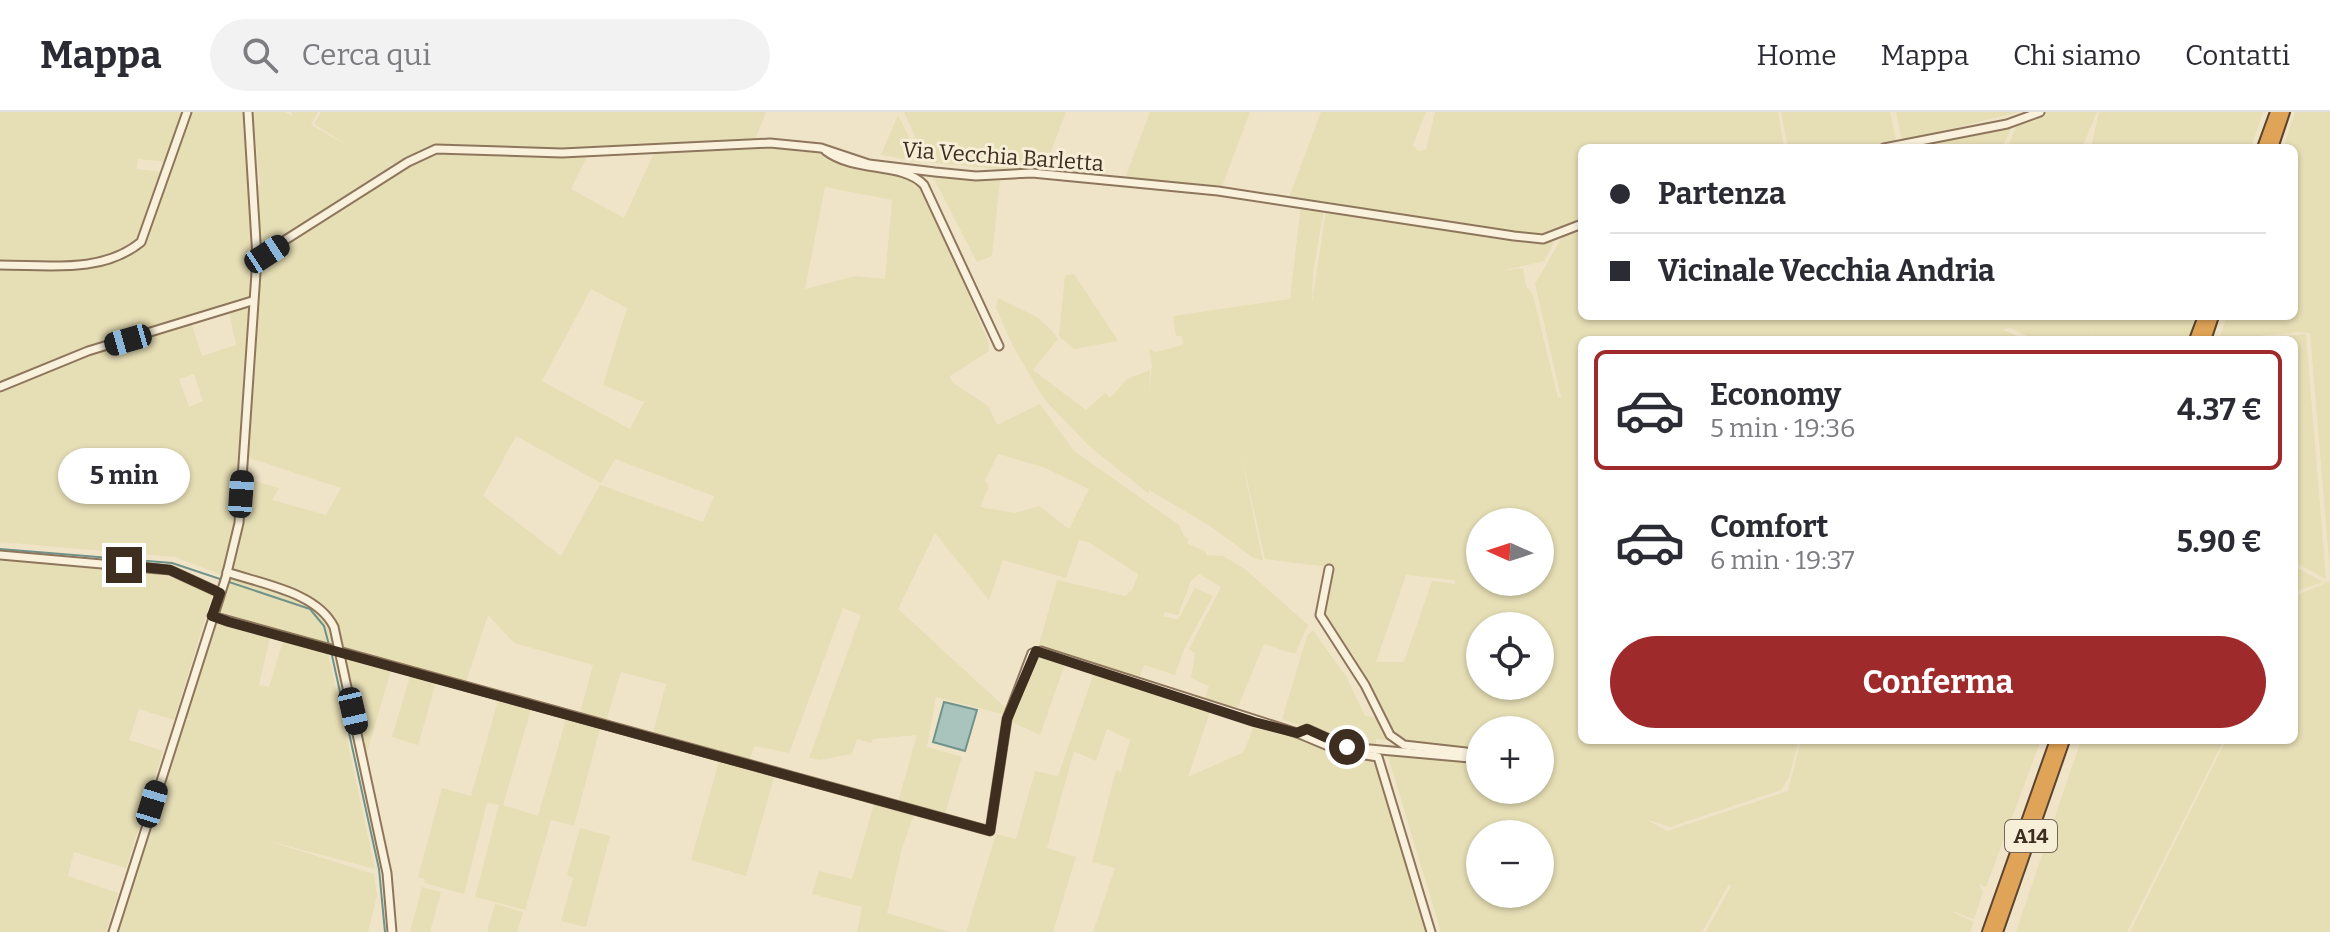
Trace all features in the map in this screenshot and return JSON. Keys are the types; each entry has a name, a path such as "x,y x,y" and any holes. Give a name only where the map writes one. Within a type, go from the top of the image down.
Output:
{"highway":[{"path":"2264,144 2276,112"},
{"path":"2273,144 2284,112"},
{"name":"A14","path":"1988,932 2055,744"},
{"name":"A14","path":"1997,932 2063,744"}],"street":[{"path":"0,265 92,265 127,254 141,242 187,112"},
{"path":"113,932 224,582 239,523 257,258 248,112"},
{"path":"1905,144 1999,126 2040,112"},
{"name":"Via Vecchia Barletta","path":"257,258 408,162 436,149 562,153 770,143 821,148 869,164 976,176 1010,173 1218,191 1543,239 1578,226"},
{"path":"821,148 843,163 901,173 919,180 999,346"},
{"path":"0,387 88,351 252,301"},
{"path":"0,555 170,570 316,605 328,615 387,874 392,932"},
{"path":"1297,733 1307,729 1339,746 1470,755 1404,745 1390,735 1365,685 1320,615 1329,569"},
{"path":"212,616 990,831 1007,719 1034,652 1046,652 1297,733 1340,751 1378,757 1431,932"}],"shaded area":[{"path":"0,112 181,112 167,162 138,159 137,169 163,172 136,244 125,252 84,260 0,263"},
{"path":"189,112 244,112 255,257 249,299 233,538 222,575 175,557 0,542 0,270 93,267 130,255 140,247 152,224","holes":["229,311 236,345 202,356 191,322","194,374 203,401 189,407 179,379"]},
{"path":"253,112 285,112 292,116 291,112 318,112 311,125 350,147 314,124 321,112 766,112 754,143 581,152 437,148 424,149 397,166 383,160 395,168 264,250 260,229 258,231 255,184 260,185"},
{"path":"904,112 1066,112 1043,173 927,162"},
{"path":"1150,112 1250,112 1221,189 1124,181"},
{"path":"1321,112 1426,112 1413,145 1418,151 1426,150 1435,112 1778,112 1783,144 1578,144 1578,224 1544,238 1288,200"},
{"path":"1781,112 1890,112 1896,141 1878,144 1787,144"},
{"path":"1896,112 2019,112 1902,141"},
{"path":"2045,112 2097,112 2084,144 2009,144 2017,125"},
{"path":"2099,112 2263,112 2252,144 2092,144"},
{"path":"2295,112 2330,112 2330,573 2310,333 2220,336 2226,320 2298,320 2298,144 2284,144"},
{"path":"898,115 921,162 881,155"},
{"path":"2012,126 2004,144 1916,144"},
{"path":"766,146 827,153 849,168 912,179 926,191 989,344 989,351 950,376 953,383 988,406 997,425 1040,404 1074,451 1179,525 1189,539 1187,543 1206,552 1206,555 1223,556 1245,569 1308,625 1295,654 1264,644 1237,709 1213,703 1188,777 1244,752 1254,725 1292,733 1337,753 1354,746 1282,719 1307,636 1313,630 1347,678 1365,716 1385,719 1322,616 1328,567 1265,559 1239,445 1263,561 1252,557 1210,526 1149,490 1149,494 1089,446 1044,399 1013,346 996,308 998,298 1037,317 1052,331 1058,339 1033,370 1086,410 1105,393 1110,398 1127,379 1150,370 1149,392 1152,365 1149,349 1156,352 1183,345 1182,336 1176,336 1173,316 1290,299 1301,205 1324,209 1313,272 1312,304 1326,210 1554,242 1544,261 1501,271 1523,268 1526,286 1533,295 1558,398 1561,397 1535,284 1561,239 1578,229 1578,320 2195,320 2189,336 2092,336 2094,330 2091,336 2027,336 2010,328 2002,329 2017,336 1578,336 1578,744 1798,744 1789,777 1781,790 1670,827 1645,819 1667,831 1788,791 1800,744 2040,744 1986,887 1979,884 1983,892 1974,919 1946,909 1974,922 1970,932 1706,932 1731,886 1729,884 1702,932 1441,932 1387,753 1459,749 1376,739 1377,761 1428,932 1093,932 1115,868 1092,862 1116,770 1121,772 1130,740 1107,729 1096,761 1074,751 1047,848 1076,857 1053,932 966,932 996,834 1016,839 1035,771 1058,776 1095,670 1202,707 1209,686 1191,678 1195,653 1189,649 1221,587 1199,574 1191,581 1178,615 1165,612 1163,616 1178,620 1195,588 1213,596 1184,649 1175,675 1144,665 1137,683 1038,648 1057,580 1125,596 1132,590 1138,574 1088,542 1079,540 1066,578 1003,560 989,600 935,533 898,609 1008,710 1006,715 936,697 927,747 962,757 944,817 897,805 917,735 873,739 871,743 857,739 852,754 821,760 809,758 861,615 843,608 789,753 754,746 749,764 652,737 666,684 621,672 605,724 579,717 593,665 514,643 488,615 465,685 272,629 259,685 269,687 284,638 328,652 375,869 265,840 374,874 377,896 368,932 115,932 182,719 195,721 183,717 224,590 245,478 279,488 272,500 326,515 341,488 246,457 259,264 415,160 438,152 588,155 571,189 624,218 655,151","holes":["825,187 892,200 885,279 856,276 805,289","591,289 627,308 603,385 644,402 630,429 542,381","516,436 601,483 615,459 714,496 703,522 600,485 561,556 483,496","998,454 1043,467 1089,489 1069,529 1039,506 1015,513 980,507 989,486 985,481","1406,575 1455,580 1455,584 1432,581 1404,662 1376,662"]},
{"path":"932,175 1000,181 992,256 977,262"},
{"path":"1074,274 1118,341 1074,349 1059,336 1065,275"},
{"path":"2306,334 2326,579 2298,564 2298,336 2287,336"},
{"path":"0,556 150,571 191,584 212,596 174,720 139,709 129,740 163,751 126,868 74,852 68,876 118,893 106,932 0,932"},
{"path":"2298,568 2323,582 2298,592"},
{"path":"2330,581 2330,932 2130,932 2224,744 2298,744 2298,595"},
{"path":"1038,651 1066,661 1040,735 1007,720"},
{"path":"346,655 392,667 365,759 343,658"},
{"path":"411,673 437,679 418,745 392,737"},
{"path":"499,697 532,706 503,805 538,816 567,716 601,725 574,826 551,820 525,910 475,897 499,805 487,803 464,894 424,883 425,879 418,877 442,788 471,796"},
{"path":"2080,744 2222,744 2127,932 2016,932"},
{"path":"719,761 775,774 746,876 691,860"},
{"path":"875,801 915,812 902,848 887,913 950,932 857,932 862,907 812,894 819,871 852,879"},
{"path":"580,828 610,836 586,927 561,921 573,878 567,875"},
{"path":"422,887 441,892 430,932 410,932"},
{"path":"495,904 523,912 517,932 487,932"}],"water":[{"path":"944,702 977,710 965,751 933,742"}],"waterway":[{"path":"0,549 172,563 310,609 324,626 329,645"},
{"path":"331,651 379,869 385,932"}],"route":[{"path":"124,565 170,570 220,593 212,616 229,622 990,831 994,821 1007,719 1032,653 1036,651 1254,722 1297,733 1307,729 1329,742 1347,747"}]}
